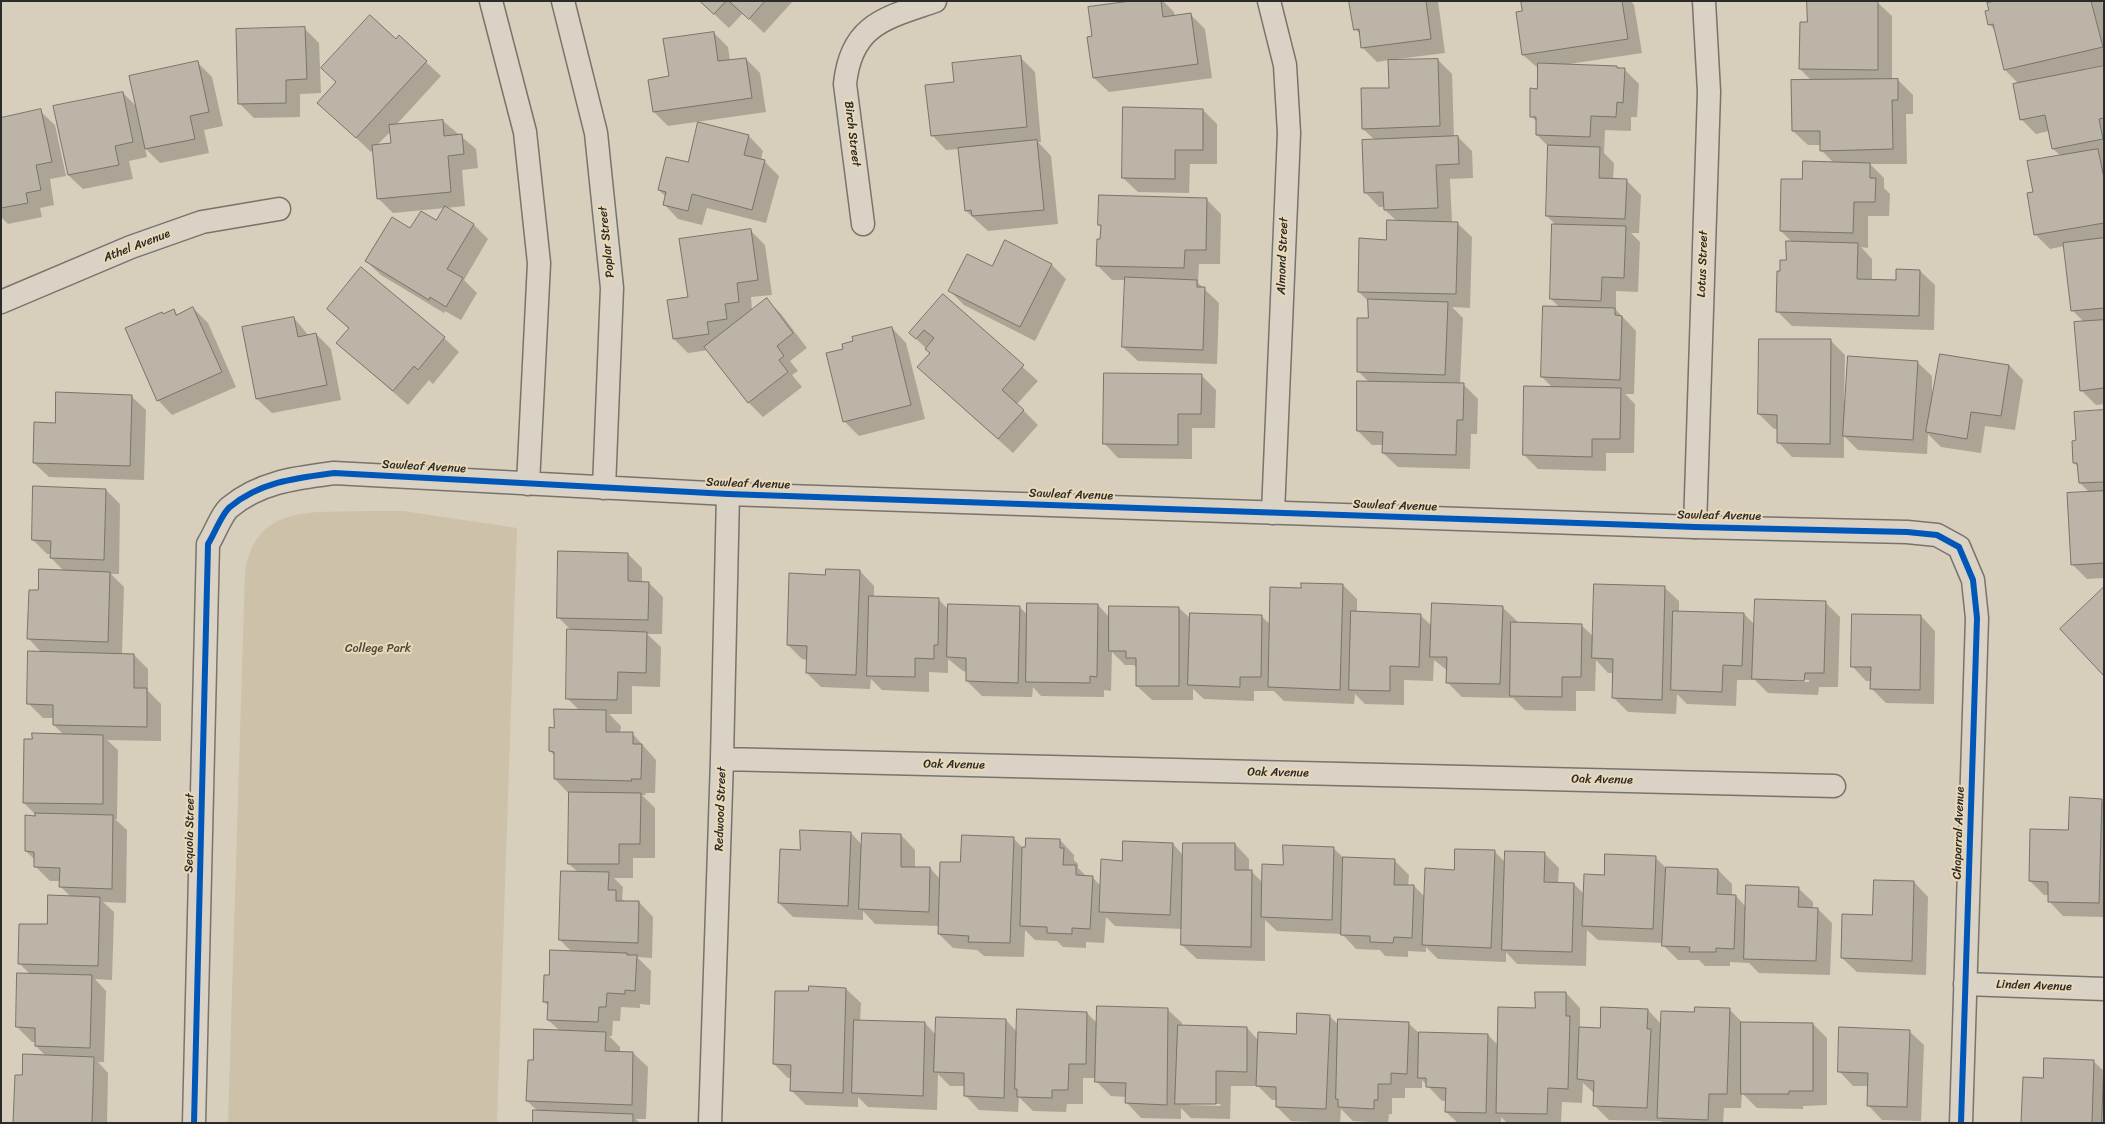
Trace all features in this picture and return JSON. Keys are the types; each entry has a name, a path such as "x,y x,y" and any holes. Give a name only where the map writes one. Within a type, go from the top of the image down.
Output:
{"street":[{"path":"491,1 526,132 539,263 528,484"},
{"name":"Poplar Street","path":"563,1 596,133 612,288 604,488"},
{"name":"Birch Street","path":"863,224 845,84 847,64 855,45 872,28 894,16 935,1"},
{"name":"Almond Street","path":"1269,1 1285,65 1288,133 1273,513"},
{"name":"Lotus Street","path":"1695,527 1709,92 1704,1"},
{"name":"Athel Avenue","path":"1,302 131,247 202,222 279,209"},
{"name":"Sawleaf Avenue","path":"208,544 229,508 260,489 287,479 334,473 728,494 1695,527 1907,532 1937,535 1959,547"},
{"name":"Redwood Street","path":"710,1123 722,760 728,494"},
{"name":"Sequoia Street","path":"194,1123 208,544"},
{"name":"Chaparral Avenue","path":"1959,547 1973,580 1977,618 1961,1123"},
{"name":"Oak Avenue","path":"722,760 1834,786"},
{"name":"Linden Avenue","path":"1965,984 2104,989"}],"green space":[{"name":"College Park","path":"403,511 517,528 497,1123 228,1123 245,573 251,551 260,534 273,524 288,517 306,513"}],"building":[{"path":"700,1 726,1 714,14"},
{"path":"729,1 765,1 749,19"},
{"path":"1131,1 1161,1 1163,17 1191,13 1198,64 1093,78 1087,37 1092,36 1088,7"},
{"path":"1349,1 1426,1 1431,39 1361,48 1359,29 1354,30"},
{"path":"1521,1 1622,1 1628,39 1522,55 1516,12 1522,11"},
{"path":"1807,1 1878,1 1878,70 1799,69 1800,22 1807,22"},
{"path":"1995,1 2091,1 2103,47 2004,70 1993,24 1988,25 1985,11 1989,10 1987,3"},
{"path":"370,15 396,39 399,35 427,61 356,138 317,103 336,82 321,68"},
{"path":"305,27 307,79 286,80 286,103 238,104 236,29"},
{"path":"714,32 718,61 746,58 752,98 653,112 648,80 669,76 663,39"},
{"path":"1021,56 1027,127 931,136 925,85 954,82 952,63"},
{"path":"1438,59 1440,126 1362,129 1361,88 1389,88 1388,60"},
{"path":"198,61 209,112 190,116 195,139 145,149 129,76"},
{"path":"1538,63 1617,66 1617,68 1625,68 1623,103 1617,102 1616,117 1591,116 1590,137 1536,135 1536,117 1530,117 1530,88 1537,89"},
{"path":"2104,66 2104,118 2099,119 2103,139 2052,149 2045,115 2020,120 2013,84"},
{"path":"1898,79 1898,100 1892,100 1893,149 1820,151 1820,131 1792,131 1791,80"},
{"path":"123,92 133,142 115,146 119,165 68,175 53,106"},
{"path":"1123,107 1203,109 1203,150 1175,150 1175,179 1122,178"},
{"path":"41,109 52,162 36,165 41,190 26,193 28,203 1,208 1,118"},
{"path":"443,120 444,136 462,134 464,154 448,156 451,192 377,199 372,145 391,143 389,125"},
{"path":"698,122 749,135 744,155 765,160 752,210 692,194 688,211 663,205 666,192 658,190 666,157 688,162"},
{"path":"1458,136 1459,164 1436,165 1438,208 1384,210 1383,192 1364,193 1362,140"},
{"path":"1037,140 1044,210 972,216 971,210 965,211 958,148"},
{"path":"1548,145 1600,147 1599,178 1627,179 1625,219 1546,216"},
{"path":"2098,149 2104,178 2104,223 2034,235 2027,193 2033,192 2027,161"},
{"path":"1803,161 1870,163 1870,178 1876,178 1875,202 1854,202 1853,233 1780,231 1781,179 1802,179"},
{"path":"1099,195 1207,198 1206,250 1185,250 1184,268 1096,266 1097,239 1100,239 1101,225 1098,225"},
{"path":"445,206 474,224 447,269 463,278 446,307 430,297 429,300 365,261 392,217 410,228 421,211 436,220"},
{"path":"1387,220 1458,222 1456,294 1358,292 1359,238 1386,240"},
{"path":"1552,224 1626,226 1624,278 1602,277 1601,301 1550,299"},
{"path":"751,229 758,280 737,283 739,302 725,304 727,319 707,322 709,334 673,339 667,300 688,297 679,239"},
{"path":"2104,238 2104,308 2071,311 2063,243"},
{"path":"1005,240 1052,264 1020,327 948,291 967,254 992,266"},
{"path":"1786,241 1858,243 1857,279 1896,280 1896,269 1920,270 1919,316 1776,312 1777,271 1780,271 1780,260 1786,260"},
{"path":"361,267 445,337 418,370 414,366 393,391 336,343 349,328 327,309"},
{"path":"1125,277 1197,280 1197,287 1205,287 1203,350 1122,347"},
{"path":"943,294 1024,365 1002,390 1024,410 998,439 917,367 930,353 925,349 934,338 924,330 916,339 909,333"},
{"path":"767,298 793,333 777,346 784,356 779,360 788,372 748,403 704,347"},
{"path":"1368,299 1448,302 1445,375 1357,372 1357,318 1368,318"},
{"path":"1543,306 1615,308 1615,315 1622,316 1620,380 1541,377"},
{"path":"193,307 222,372 157,401 125,328 162,312 163,314 174,309 176,315"},
{"path":"294,317 298,337 316,333 327,385 256,399 242,327"},
{"path":"2104,320 2104,388 2080,391 2074,322"},
{"path":"892,327 911,405 843,422 826,353 843,349 842,344 853,341 852,337"},
{"path":"1759,339 1831,339 1830,444 1777,443 1777,415 1758,414"},
{"path":"1940,354 2009,365 2001,416 1971,412 1967,439 1926,432"},
{"path":"1848,356 1918,361 1913,440 1843,436"},
{"path":"1104,373 1202,374 1201,414 1178,414 1178,445 1103,444"},
{"path":"1357,381 1464,383 1463,420 1457,420 1456,455 1382,453 1383,432 1357,431"},
{"path":"1524,386 1621,388 1620,439 1592,439 1592,457 1523,455"},
{"path":"56,392 132,395 130,466 33,463 34,422 55,423"},
{"path":"2104,410 2104,482 2079,483 2077,463 2073,463 2072,441 2076,440 2074,412"},
{"path":"33,486 106,489 104,560 50,558 51,541 32,540"},
{"path":"2104,491 2104,563 2071,565 2067,493"},
{"path":"558,551 628,553 628,581 649,582 648,620 557,618"},
{"path":"39,569 110,572 108,642 27,639 29,590 38,590"},
{"path":"826,569 860,570 856,675 806,673 807,646 787,645 789,573 825,575"},
{"path":"1301,583 1343,584 1340,690 1268,687 1270,587 1301,588"},
{"path":"1594,584 1665,586 1662,700 1612,698 1613,659 1592,658"},
{"path":"2104,587 2104,676 2060,629"},
{"path":"869,596 939,598 938,645 934,645 934,659 915,658 915,677 867,676"},
{"path":"1755,599 1826,601 1824,673 1805,673 1804,681 1752,679"},
{"path":"1027,603 1098,604 1097,677 1090,676 1090,683 1026,682"},
{"path":"1432,603 1503,606 1500,684 1446,683 1447,657 1430,657"},
{"path":"948,604 1020,606 1018,683 966,681 966,658 947,657"},
{"path":"1109,606 1179,607 1179,686 1136,686 1136,658 1126,658 1126,651 1109,651"},
{"path":"1351,611 1421,614 1419,667 1390,666 1390,691 1349,690"},
{"path":"1673,611 1744,613 1742,666 1723,665 1722,692 1671,690"},
{"path":"1190,613 1262,615 1261,677 1240,677 1240,687 1188,685"},
{"path":"1852,614 1921,615 1920,690 1870,689 1871,667 1851,667"},
{"path":"1511,622 1582,624 1581,677 1562,677 1562,697 1510,696"},
{"path":"567,629 647,632 646,673 618,672 617,700 566,699"},
{"path":"28,651 134,654 134,688 147,688 147,727 53,725 53,705 27,704"},
{"path":"554,709 606,710 606,732 633,732 633,744 642,744 641,779 631,779 632,781 554,779 554,752 549,751 549,727 554,728"},
{"path":"32,733 103,735 103,804 23,803 24,739 32,739"},
{"path":"569,792 641,793 640,844 619,844 619,864 568,864"},
{"path":"2070,797 2102,799 2099,903 2048,902 2048,882 2029,881 2030,829 2068,830"},
{"path":"35,813 113,815 112,889 59,887 60,868 34,867 34,852 25,851 25,815 35,816"},
{"path":"800,830 851,832 848,906 778,903 780,849 800,850"},
{"path":"862,833 901,834 901,867 930,867 929,912 859,909"},
{"path":"962,835 1014,837 1010,943 968,942 969,936 938,934 940,862 960,862"},
{"path":"1026,838 1060,839 1060,848 1064,848 1063,865 1076,865 1076,875 1093,876 1090,929 1072,928 1072,934 1047,933 1047,927 1020,926 1022,847 1025,847"},
{"path":"1123,841 1173,843 1170,915 1099,912 1101,859 1122,861"},
{"path":"1183,843 1235,843 1235,870 1252,870 1251,947 1181,945"},
{"path":"1283,845 1334,847 1332,920 1261,917 1262,864 1283,865"},
{"path":"1455,849 1495,850 1491,948 1422,945 1425,868 1454,870"},
{"path":"1505,851 1545,852 1544,882 1574,883 1572,952 1502,950"},
{"path":"1605,854 1656,856 1653,929 1582,926 1584,874 1604,875"},
{"path":"1343,857 1395,859 1394,885 1414,885 1412,938 1394,937 1393,943 1370,942 1370,936 1341,935"},
{"path":"1666,867 1718,869 1717,894 1736,895 1734,949 1716,948 1716,952 1689,952 1690,947 1662,946"},
{"path":"561,871 609,872 608,890 616,890 616,901 639,901 638,943 559,940"},
{"path":"1874,880 1914,881 1912,961 1841,958 1842,914 1872,915"},
{"path":"1746,885 1799,887 1798,907 1818,908 1816,961 1744,959"},
{"path":"48,895 100,897 98,966 18,964 19,924 47,924"},
{"path":"550,950 627,953 627,955 637,955 635,991 625,990 625,994 607,993 606,1007 599,1007 598,1022 547,1020 548,1002 543,1002 544,975 549,975"},
{"path":"17,973 92,975 90,1048 35,1046 35,1028 16,1027"},
{"path":"809,986 846,988 843,1093 790,1091 791,1065 773,1064 775,991 808,991"},
{"path":"1535,992 1566,992 1566,1016 1570,1016 1568,1089 1548,1088 1547,1114 1496,1113 1498,1007 1535,1008"},
{"path":"1097,1006 1168,1008 1167,1105 1125,1103 1126,1083 1095,1082"},
{"path":"1601,1007 1648,1009 1647,1029 1651,1029 1647,1108 1593,1106 1594,1081 1577,1079 1579,1027 1600,1028"},
{"path":"1695,1007 1730,1008 1727,1094 1709,1094 1708,1120 1657,1118 1661,1011 1694,1012"},
{"path":"1017,1009 1087,1012 1086,1064 1069,1064 1068,1090 1052,1090 1052,1098 1017,1097 1017,1089 1015,1089"},
{"path":"1297,1013 1330,1015 1326,1109 1276,1107 1276,1087 1256,1086 1258,1032 1296,1034"},
{"path":"936,1017 1006,1019 1004,1098 964,1096 964,1073 934,1072"},
{"path":"1338,1019 1409,1022 1407,1074 1391,1073 1391,1084 1378,1084 1378,1100 1374,1100 1374,1109 1338,1107 1338,1099 1336,1099"},
{"path":"854,1020 925,1022 923,1096 852,1093"},
{"path":"1741,1022 1813,1023 1813,1091 1789,1091 1789,1094 1741,1094"},
{"path":"1178,1025 1247,1027 1247,1072 1216,1071 1216,1104 1175,1104"},
{"path":"1839,1027 1910,1030 1907,1107 1867,1106 1868,1073 1838,1072"},
{"path":"534,1029 606,1032 605,1051 633,1052 632,1105 526,1101 528,1060 533,1060"},
{"path":"1419,1032 1488,1034 1486,1113 1445,1112 1446,1088 1426,1087 1426,1078 1418,1078"},
{"path":"23,1054 94,1057 92,1123 13,1123 15,1075 22,1075"},
{"path":"2044,1058 2094,1060 2092,1123 2021,1123 2023,1077 2043,1078"},
{"path":"2104,1061 2104,1123 2102,1123"},
{"path":"533,1110 633,1114 633,1123 533,1123"}],"cycle path":[{"path":"194,1123 208,544 227,510 254,492 279,482 334,473 728,494 1695,527 1907,532 1937,535 1959,547 1973,580 1977,618 1961,1123"}]}
